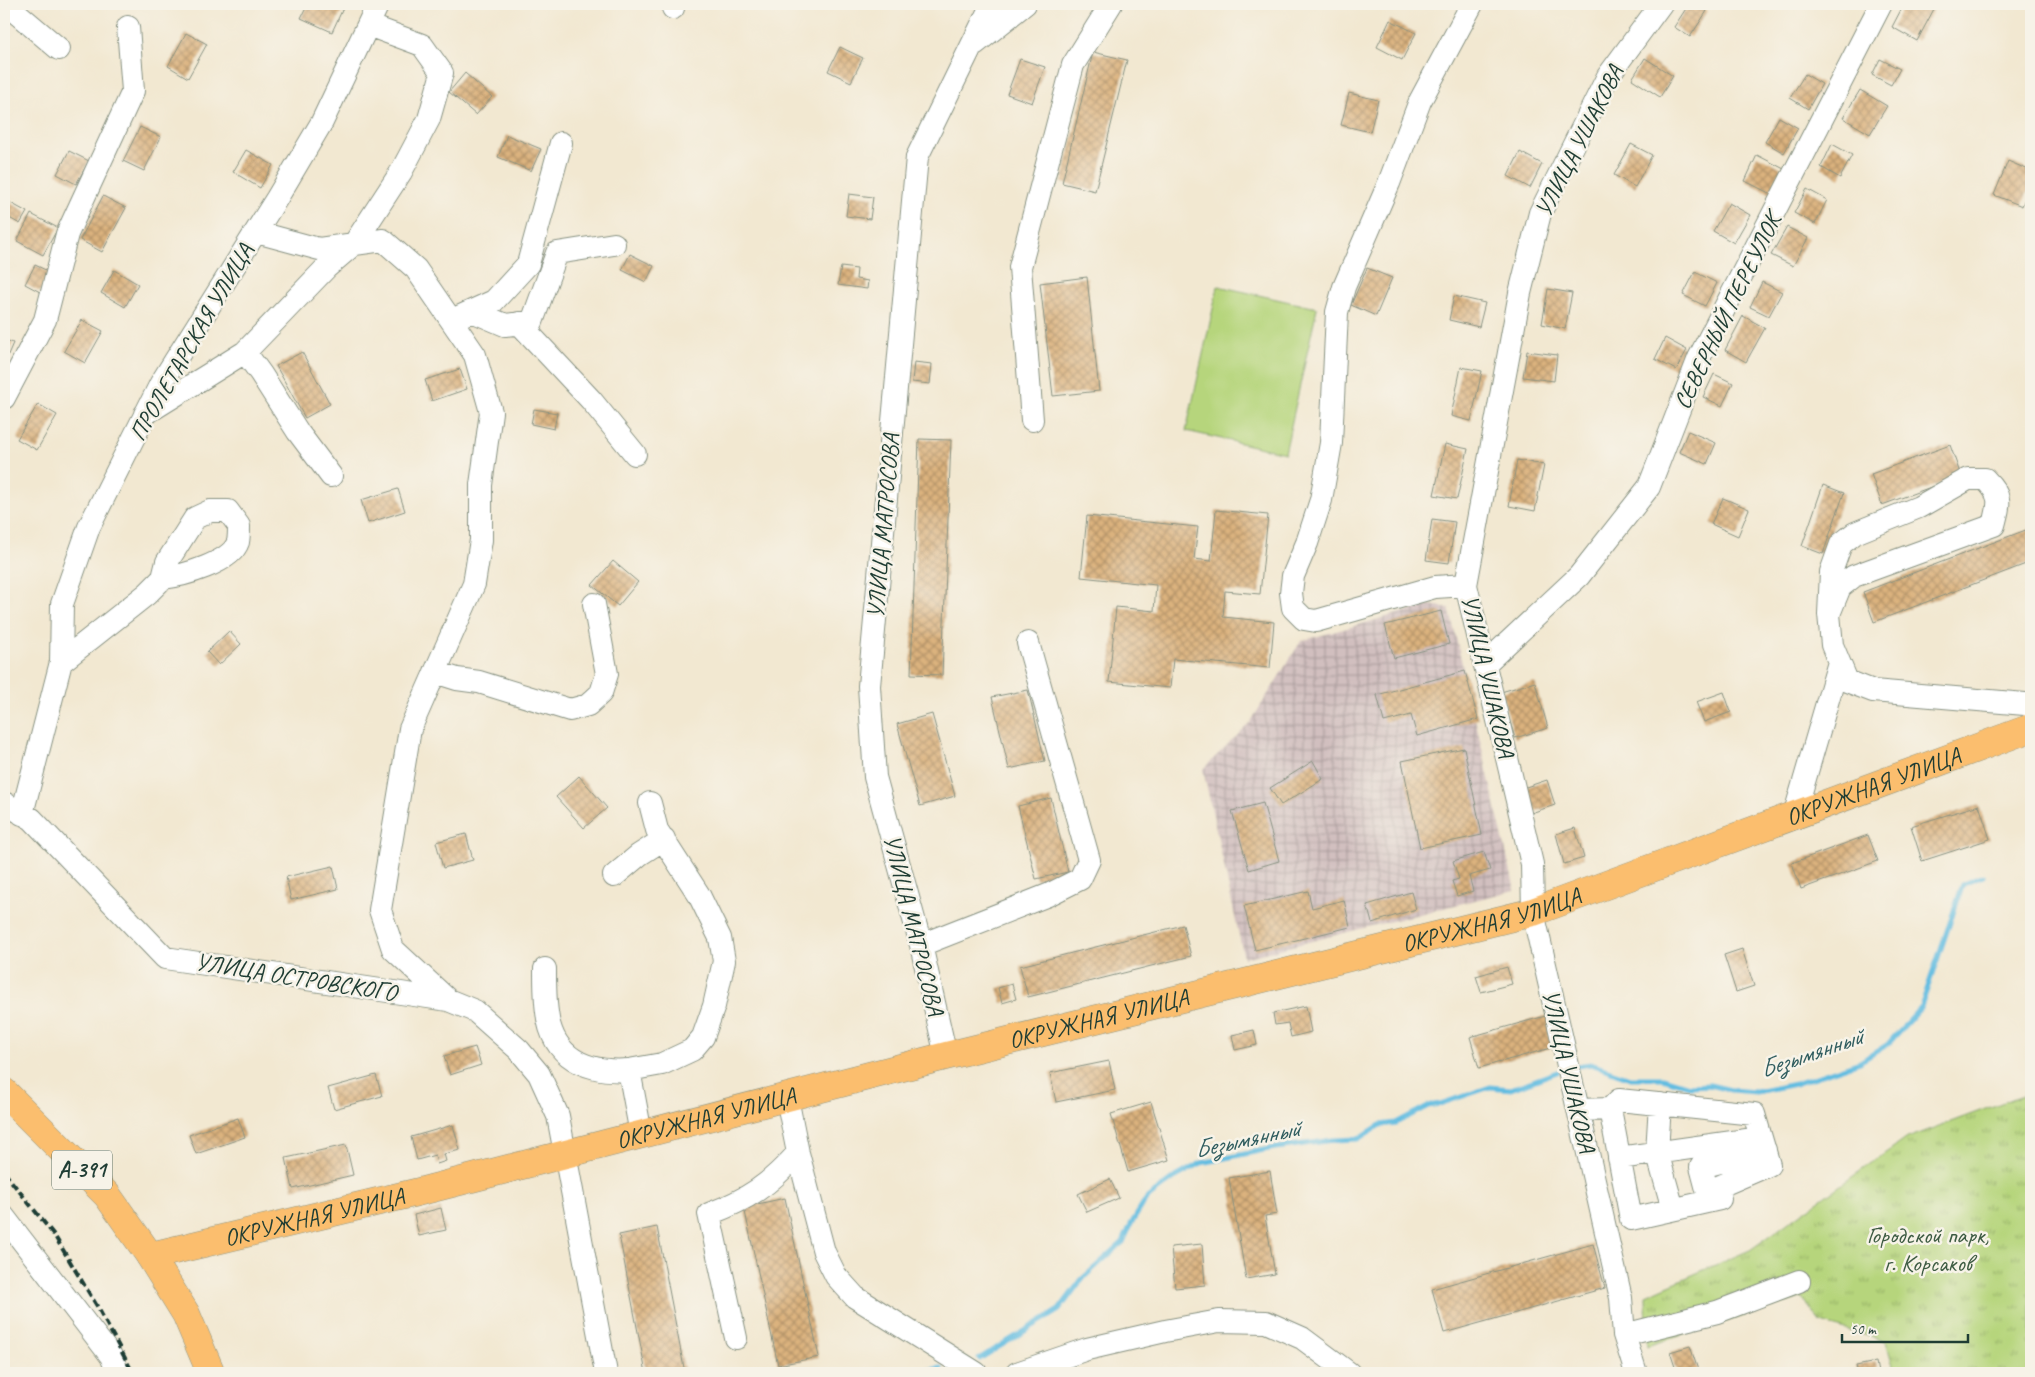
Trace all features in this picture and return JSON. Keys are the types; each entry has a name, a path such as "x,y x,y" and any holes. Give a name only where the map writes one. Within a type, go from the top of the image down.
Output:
{"main road":[{"name":"ОКРУЖНАЯ УЛИЦА","path":"150,1256 418,1192 946,1056 1532,912 2031,728"},
{"name":"А-391","path":"4,1092 108,1195 150,1256"},
{"path":"150,1256 186,1314 210,1373"}],"street":[{"path":"6,4 59,49"},
{"name":"ПРОЛЕТАРСКАЯ УЛИЦА","path":"13,808 61,662 62,604 89,527 161,383 256,232 322,122 378,4"},
{"name":"УЛИЦА МАТРОСОВА","path":"946,1056 921,945 875,778 869,686 917,157 992,4"},
{"path":"973,46 1025,4"},
{"path":"1032,420 1020,267 1073,65 1111,4"},
{"path":"1466,585 1435,587 1316,620 1304,620 1293,608 1291,593 1293,576 1307,543 1321,500 1330,443 1337,312 1344,287 1420,101 1472,4"},
{"name":"УЛИЦА УШАКОВА","path":"1636,1373 1624,1335 1621,1298 1532,912 1532,864 1466,585 1520,293 1540,213 1608,76 1661,4"},
{"name":"СЕВЕРНЫЙ ПЕРЕУЛОК","path":"1485,664 1579,576 1649,487 1699,358 1881,4"},
{"path":"146,414 245,352 326,268 354,244 406,163 429,118 442,73 422,45 368,24"},
{"path":"4,398 45,320 67,234 133,91 128,27"},
{"path":"452,320 494,301 528,264 561,143"},
{"path":"256,232 319,249 383,240 416,269 475,355 491,412 481,485 481,540 474,584 410,729 380,910 393,949 448,1000"},
{"path":"472,311 504,324 532,322 557,253 614,244"},
{"path":"519,323 591,400 635,454"},
{"path":"245,352 298,432 331,476"},
{"path":"1829,614 1840,588 1854,576 1994,525 2000,503 1996,489 1985,479 1968,479 1919,507 1856,532 1841,544 1831,572 1829,614 1832,645 1847,681 1872,691 2025,704 2031,707"},
{"path":"61,662 147,594 162,578"},
{"path":"435,672 457,679 479,682 570,710 588,705 601,693 607,674 594,604"},
{"path":"921,945 1048,895 1080,878 1089,860 1028,643"},
{"path":"1794,816 1839,662"},
{"path":"545,969 546,1013 552,1034 562,1049 574,1060 595,1070 629,1070 662,1064 692,1050 703,1037 714,1006 724,961 720,938 704,904 657,830 650,803"},
{"name":"УЛИЦА ОСТРОВСКОГО","path":"13,808 32,820 165,958 448,1000 474,1011 519,1050 539,1074 558,1116 606,1373"},
{"path":"614,876 639,855 664,839"},
{"path":"629,1070 642,1134"},
{"path":"787,1098 798,1153 824,1252 836,1276 855,1297 971,1372"},
{"path":"1578,1110 1610,1109 1619,1100 1754,1114 1769,1165 1718,1188 1720,1199 1631,1219 1610,1109"},
{"path":"1660,1104 1657,1152 1673,1209"},
{"path":"1619,1158 1657,1152 1763,1144"},
{"path":"736,1338 709,1214 738,1203 776,1177 798,1153"},
{"path":"4,1217 111,1356 118,1373"},
{"path":"1624,1335 1717,1312 1799,1281"},
{"path":"1018,1373 1087,1349 1219,1321 1266,1322 1302,1338 1349,1373"}],"shaded area":[{"path":"1429,605 1449,608 1515,890 1244,958 1203,769 1250,723 1301,641"}],"green space":[{"path":"1218,286 1317,308 1285,453 1186,431"},
{"name":"Городской парк, г. Корсаков","path":"2031,1092 2031,1373 1895,1373 1886,1341 1821,1323 1802,1298 1647,1346 1646,1295 1750,1250 1905,1139"}],"building":[{"path":"308,4 345,4 332,32 301,18"},
{"path":"1689,4 1696,4 1707,11 1690,37 1674,27"},
{"path":"1904,4 1924,4 1934,9 1917,41 1892,27"},
{"path":"1390,20 1416,33 1402,60 1377,47"},
{"path":"186,33 207,44 188,78 168,66"},
{"path":"840,47 863,58 851,82 828,71"},
{"path":"1093,52 1127,60 1095,191 1062,183"},
{"path":"1645,58 1673,76 1660,97 1632,79"},
{"path":"1020,59 1045,67 1032,103 1007,94"},
{"path":"1880,59 1900,69 1891,85 1872,75"},
{"path":"465,73 492,97 476,115 449,92"},
{"path":"1805,74 1822,84 1808,109 1790,98"},
{"path":"1860,90 1887,106 1870,134 1843,118"},
{"path":"1349,93 1378,100 1370,132 1341,125"},
{"path":"1779,117 1798,128 1784,153 1765,142"},
{"path":"140,127 161,137 144,171 123,161"},
{"path":"507,135 541,149 531,171 498,157"},
{"path":"1631,144 1652,155 1635,187 1614,175"},
{"path":"1832,144 1852,155 1840,178 1821,167"},
{"path":"246,150 273,165 260,188 233,172"},
{"path":"69,151 89,161 76,184 57,174"},
{"path":"1520,152 1542,164 1530,188 1508,176"},
{"path":"1757,155 1784,169 1771,194 1745,181"},
{"path":"2008,161 2031,171 2031,185 2022,206 1994,195"},
{"path":"1807,189 1827,200 1815,224 1794,213"},
{"path":"849,194 873,197 870,219 846,216"},
{"path":"103,196 126,208 102,252 80,240"},
{"path":"7,201 27,212 20,224 4,215 4,206"},
{"path":"1729,203 1750,215 1734,243 1713,231"},
{"path":"31,214 58,228 43,255 17,241"},
{"path":"1787,227 1808,238 1793,266 1771,255"},
{"path":"630,254 654,266 646,282 622,270"},
{"path":"35,265 50,272 40,292 25,284"},
{"path":"841,267 857,269 856,279 868,281 867,289 838,285"},
{"path":"1367,268 1392,278 1376,316 1351,305"},
{"path":"114,270 138,284 125,307 101,293"},
{"path":"1695,272 1717,283 1705,306 1683,295"},
{"path":"1087,277 1099,391 1053,396 1040,283"},
{"path":"1762,282 1782,292 1769,316 1750,307"},
{"path":"1548,289 1572,293 1565,329 1542,324"},
{"path":"1454,296 1485,303 1479,327 1449,320"},
{"path":"1743,316 1765,328 1746,362 1725,350"},
{"path":"82,320 103,331 85,363 64,351"},
{"path":"1665,338 1687,350 1676,370 1655,359"},
{"path":"4,339 13,343 4,364"},
{"path":"1527,351 1557,355 1554,381 1523,377"},
{"path":"302,352 330,404 305,418 276,366"},
{"path":"914,362 932,364 930,384 912,382"},
{"path":"1461,367 1482,371 1471,421 1451,416"},
{"path":"460,369 467,389 432,401 425,380"},
{"path":"1714,374 1733,383 1722,406 1703,397"},
{"path":"38,404 57,415 37,450 17,439"},
{"path":"534,409 557,413 554,429 531,424"},
{"path":"1688,431 1716,443 1707,464 1679,452"},
{"path":"919,439 951,440 942,675 911,674"},
{"path":"1445,444 1468,449 1457,499 1434,495"},
{"path":"1950,445 1961,476 1882,505 1871,474"},
{"path":"1517,460 1544,465 1535,511 1509,506"},
{"path":"1823,485 1844,493 1823,554 1802,546"},
{"path":"398,489 405,511 368,523 361,500"},
{"path":"1723,498 1749,509 1738,536 1711,524"},
{"path":"1216,510 1268,515 1260,594 1225,591 1223,617 1274,622 1270,668 1173,659 1170,688 1109,682 1116,607 1154,611 1156,585 1081,577 1087,516 1198,527 1194,559 1211,561"},
{"path":"1432,519 1455,522 1449,563 1426,560"},
{"path":"2031,528 2031,562 1874,622 1863,592"},
{"path":"613,561 638,582 618,606 592,585"},
{"path":"1441,611 1449,644 1394,658 1385,625"},
{"path":"229,631 241,644 219,665 207,652"},
{"path":"1465,671 1478,719 1417,736 1411,715 1384,722 1377,695"},
{"path":"1535,682 1548,728 1515,738 1501,692"},
{"path":"1028,690 1045,761 1009,769 992,697"},
{"path":"1724,692 1731,712 1704,722 1696,702"},
{"path":"932,714 955,796 920,806 897,724"},
{"path":"1464,748 1482,835 1420,848 1402,761"},
{"path":"1313,761 1323,779 1281,805 1270,788"},
{"path":"579,776 607,808 584,828 556,797"},
{"path":"1547,780 1555,805 1531,813 1523,788"},
{"path":"1051,798 1068,872 1036,879 1018,806"},
{"path":"1263,803 1279,861 1249,870 1232,811"},
{"path":"1979,805 1990,839 1922,861 1911,826"},
{"path":"1575,828 1584,858 1564,864 1556,834"},
{"path":"466,834 473,860 443,868 436,842"},
{"path":"1868,835 1878,861 1801,889 1792,863"},
{"path":"1484,852 1490,870 1469,876 1473,891 1457,896 1452,881 1459,879 1453,861"},
{"path":"333,866 338,889 291,900 286,877"},
{"path":"1308,891 1312,908 1344,900 1350,927 1255,950 1244,906"},
{"path":"1411,892 1416,909 1372,923 1367,905"},
{"path":"1183,925 1191,956 1028,997 1020,966"},
{"path":"1742,949 1754,986 1736,992 1724,955"},
{"path":"1507,967 1512,984 1481,992 1476,976"},
{"path":"1012,984 1016,999 1002,1003 998,988"},
{"path":"1306,1006 1311,1032 1291,1037 1288,1023 1275,1025 1273,1013"},
{"path":"1549,1015 1558,1046 1479,1068 1470,1037"},
{"path":"1254,1030 1257,1045 1235,1050 1232,1035"},
{"path":"475,1047 481,1065 450,1075 444,1056"},
{"path":"1109,1061 1115,1090 1056,1102 1050,1073"},
{"path":"376,1075 382,1096 334,1109 328,1088"},
{"path":"1151,1102 1169,1160 1128,1172 1111,1114"},
{"path":"238,1118 245,1137 196,1154 189,1135"},
{"path":"453,1125 460,1150 444,1154 446,1161 437,1164 435,1155 417,1160 411,1137"},
{"path":"346,1145 353,1175 293,1189 286,1158"},
{"path":"1270,1171 1277,1214 1265,1216 1275,1274 1246,1279 1229,1178"},
{"path":"1110,1179 1119,1198 1087,1212 1078,1194"},
{"path":"785,1198 819,1357 778,1365 744,1207"},
{"path":"441,1208 446,1230 419,1236 414,1215"},
{"path":"657,1227 685,1373 646,1373 619,1235"},
{"path":"1202,1244 1205,1285 1175,1288 1171,1247"},
{"path":"1593,1244 1605,1288 1444,1333 1432,1289"},
{"path":"1690,1346 1698,1370 1677,1373 1670,1352"},
{"path":"1876,1362 1878,1373 1858,1373 1856,1366"}],"waterway":[{"name":"Безымянный","path":"1577,1066 1591,1064 1630,1078 1663,1078 1689,1086 1710,1085 1731,1090 1756,1092 1795,1084 1860,1062 1888,1044 1921,1007 1963,884 1983,876"},
{"name":"Безымянный","path":"979,1359 1059,1310 1082,1279 1123,1242 1131,1224 1147,1198 1174,1178 1201,1163 1269,1149 1333,1140 1358,1139 1380,1125 1396,1123 1428,1106 1440,1104 1490,1087 1511,1089 1557,1072"},
{"name":"Безымянный","path":"914,1373 941,1368"}],"railway":[{"path":"4,1172 54,1235 97,1306 133,1373"}]}
